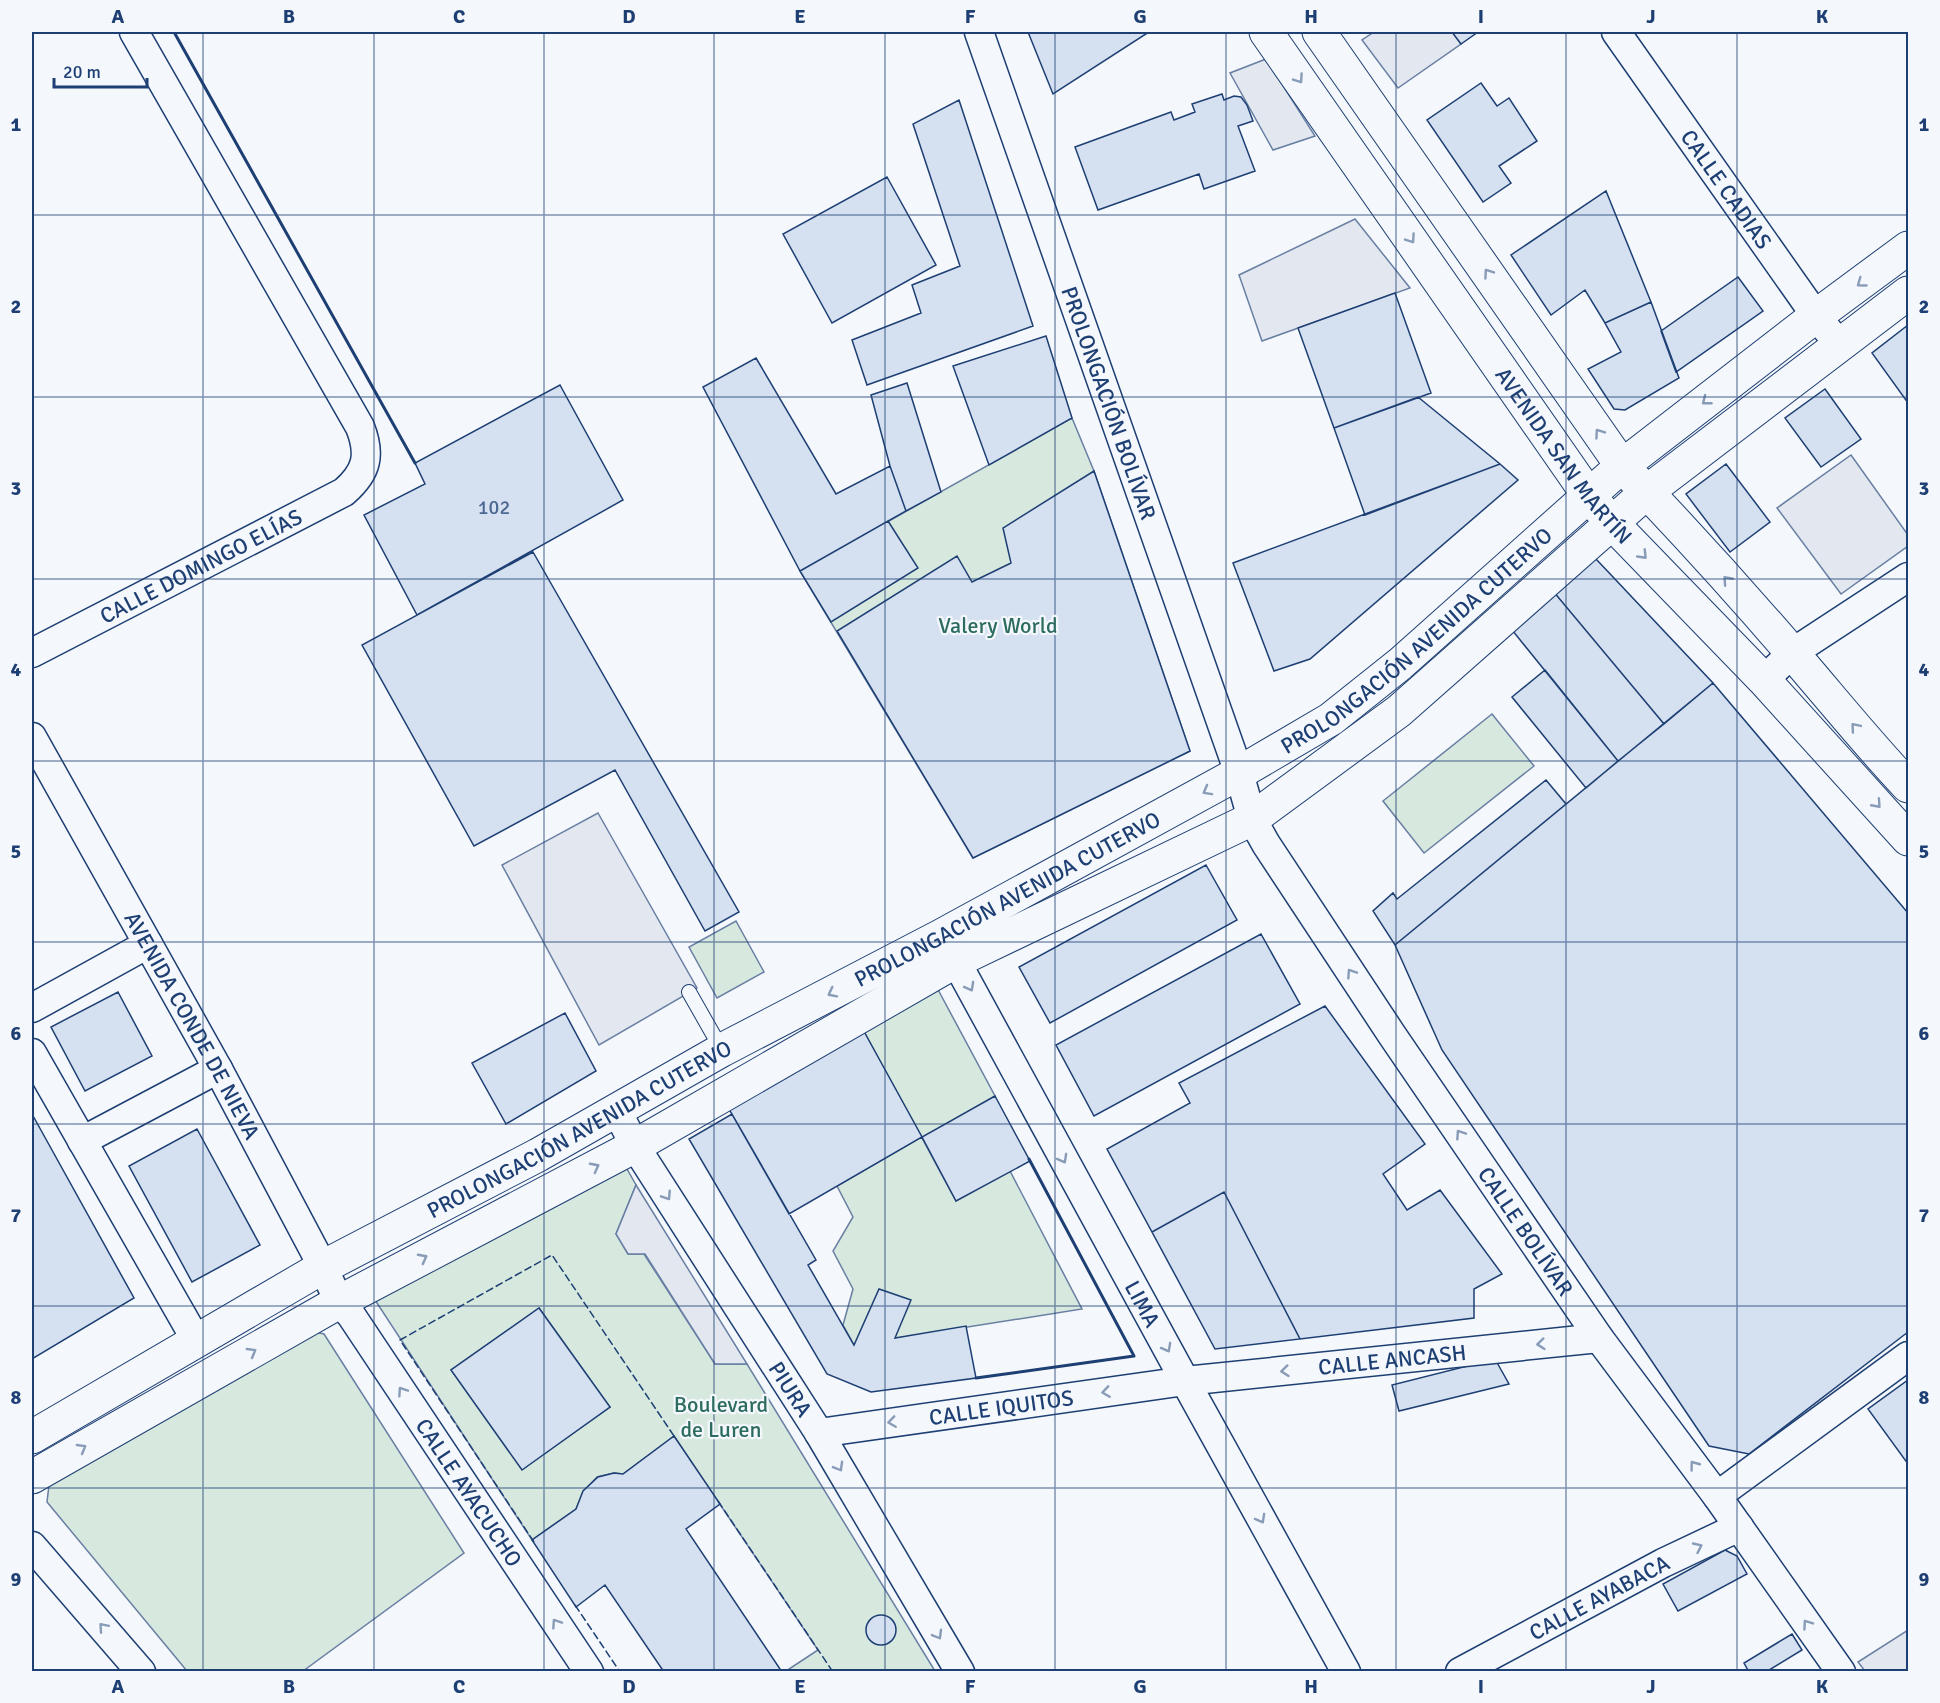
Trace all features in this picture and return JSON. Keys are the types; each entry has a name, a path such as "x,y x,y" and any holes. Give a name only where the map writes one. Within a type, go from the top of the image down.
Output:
{"street":[{"name":"CALLE DOMINGO ELÍAS","path":"32,653 344,492 355,483 363,470 367,456 366,441 360,427 134,32"},
{"name":"PROLONGACIÓN BOLÍVAR","path":"980,32 1239,773"},
{"name":"AVENIDA SAN MARTÍN","path":"1266,32 1589,496 1612,523 1764,680 1908,839"},
{"name":"AVENIDA SAN MARTÍN","path":"1319,32 1622,466 1648,491 1897,767"},
{"name":"CALLE CADIAS","path":"1616,32 1816,316 1839,344"},
{"name":"PROLONGACIÓN AVENIDA CUTERVO","path":"32,1477 345,1309 635,1146 949,949 1339,712 1400,664 1622,466 1908,248"},
{"name":"PROLONGACIÓN AVENIDA CUTERVO","path":"32,1437 323,1267 538,1155 722,1050 949,949 1252,819 1399,711 1648,491 1908,293"},
{"path":"1764,680 1792,653 1908,577"},
{"name":"AVENIDA CONDE DE NIEVA","path":"32,737 218,1069 345,1309"},
{"name":"CALLE BOLÍVAR","path":"1239,773 1252,819 1266,844 1392,1035 1599,1338 1717,1496 1840,1671"},
{"path":"32,1008 148,944"},
{"name":"LIMA","path":"949,949 1185,1382 1346,1671"},
{"path":"32,1053 196,1340"},
{"path":"82,1142 218,1069"},
{"name":"PIURA","path":"616,1109 635,1146 819,1432 960,1671"},
{"name":"CALLE AYACUCHO","path":"345,1309 589,1671"},
{"name":"CALLE ANCASH","path":"1185,1382 1599,1338"},
{"path":"1717,1496 1908,1356"},
{"name":"CALLE IQUITOS","path":"819,1432 1185,1382"},
{"name":"CALLE AYABACA","path":"1460,1671 1663,1563 1739,1527"},
{"path":"32,1546 141,1671"}],"lane":[{"path":"689,992 722,1050"}],"green space":[{"name":"Valery World","path":"1072,418 1094,471 1190,751 973,858 800,571"},
{"path":"1492,714 1534,766 1424,853 1383,801"},
{"path":"736,921 764,972 717,998 689,947"},
{"path":"935,984 995,1096 922,1138 956,1201 1010,1171 1082,1309 854,1345 843,1325 853,1289 833,1251 853,1217 837,1186 921,1137 861,1026"},
{"name":"Boulevard de Luren","path":"619,1165 627,1169 636,1185 616,1234 628,1254 644,1254 715,1364 747,1364 935,1671 786,1671 818,1650 674,1436 623,1474 614,1473 597,1477 584,1491 576,1509 532,1540 375,1300","holes":["539,1308 610,1407 522,1469 451,1370"]},
{"path":"301,1329 324,1334 464,1553 303,1671 187,1671 47,1502 51,1468"}],"shaded area":[{"path":"1374,32 1452,32 1461,44 1398,88 1362,40"},
{"path":"1266,59 1315,136 1273,150 1230,73"},
{"path":"1355,219 1410,288 1262,341 1239,275"},
{"path":"1851,455 1908,535 1908,546 1841,594 1777,508"},
{"path":"598,813 697,988 599,1045 502,865"},
{"path":"636,1185 747,1364 715,1364 645,1254 628,1254 616,1234"},
{"path":"1908,1630 1908,1671 1865,1671 1858,1662"}],"building":[{"path":"1028,32 1149,32 1053,94"},
{"path":"1452,32 1478,32 1461,44"},
{"path":"1481,83 1497,106 1509,98 1537,141 1499,166 1511,183 1483,202 1427,120"},
{"path":"1222,94 1224,100 1234,96 1241,97 1247,105 1253,121 1238,126 1255,171 1204,189 1199,174 1098,210 1075,147 1171,112 1174,120 1195,112 1192,104"},
{"path":"959,100 1033,326 867,385 852,340 921,313 912,285 960,266 913,124"},
{"path":"887,177 936,265 832,323 783,234"},
{"path":"1606,191 1651,302 1605,323 1585,290 1551,315 1511,255"},
{"path":"1738,277 1763,311 1676,372 1661,331"},
{"path":"1395,293 1431,393 1334,428 1298,328"},
{"path":"1651,302 1679,378 1625,410 1614,409 1588,369 1621,352 1605,323"},
{"path":"1908,325 1908,403 1872,353"},
{"path":"1046,336 1072,418 989,465 953,366"},
{"path":"756,358 836,494 890,466 906,511 800,571 703,387"},
{"path":"907,383 941,492 906,511 890,466 871,395"},
{"path":"560,385 623,500 417,615 364,515 425,484 415,463"},
{"path":"1825,389 1861,439 1821,467 1785,418"},
{"path":"1418,397 1500,464 1365,515 1334,428"},
{"path":"1500,464 1518,480 1310,659 1274,671 1233,563"},
{"path":"1726,464 1770,522 1730,552 1686,494"},
{"name":"Valery World","path":"1094,471 1190,751 973,858 837,631 957,556 972,582 1011,563 1003,528"},
{"path":"888,521 918,568 831,622 800,571"},
{"path":"533,552 739,912 705,931 615,770 474,846 362,645"},
{"path":"1596,559 1713,683 1664,724 1553,591"},
{"path":"1553,591 1664,724 1618,761 1508,625"},
{"path":"1545,670 1618,761 1586,788 1512,697"},
{"path":"1713,683 1908,913 1908,1332 1749,1454 1709,1446 1442,1050 1395,945"},
{"path":"1546,780 1566,804 1395,945 1373,911 1393,893 1397,899"},
{"path":"1206,865 1237,920 1050,1023 1019,967"},
{"path":"1261,934 1300,1004 1094,1116 1056,1045"},
{"path":"118,992 152,1056 85,1091 51,1027"},
{"path":"1325,1006 1425,1144 1383,1174 1407,1210 1440,1190 1502,1274 1474,1289 1474,1318 1300,1339 1224,1192 1152,1232 1107,1149 1190,1103 1179,1083"},
{"path":"565,1013 596,1071 506,1124 472,1063"},
{"path":"861,1026 922,1137 789,1214 725,1102"},
{"path":"995,1096 1030,1161 956,1201 922,1137"},
{"path":"32,1114 134,1298 32,1359"},
{"path":"732,1114 816,1260 808,1265 854,1345 879,1289 911,1300 895,1338 966,1326 976,1378 871,1392 827,1374 689,1139"},
{"path":"197,1129 260,1245 192,1282 129,1166"},
{"path":"1224,1192 1300,1339 1215,1349 1152,1232"},
{"path":"539,1308 610,1407 522,1470 451,1370"},
{"path":"1495,1359 1509,1384 1399,1411 1392,1385"},
{"path":"1908,1380 1908,1464 1868,1409"},
{"path":"674,1436 720,1504 686,1529 782,1672 664,1672 605,1585 576,1607 532,1540 576,1509 583,1491 598,1477 614,1473 623,1474"},
{"path":"1725,1550 1737,1556 1747,1574 1678,1611 1663,1584"},
{"path":"881,1615 892,1619 896,1630 892,1641 881,1645 870,1641 866,1630 870,1619"},
{"path":"1792,1634 1802,1650 1766,1672 1749,1672 1744,1663"}],"fence":[{"path":"534,1542 400,1340 552,1255 676,1439"},
{"path":"718,1501 833,1672"},
{"path":"575,1605 620,1672"}],"wall":[{"path":"174,32 415,463"},
{"path":"976,1378 1134,1356 1029,1159"}]}
